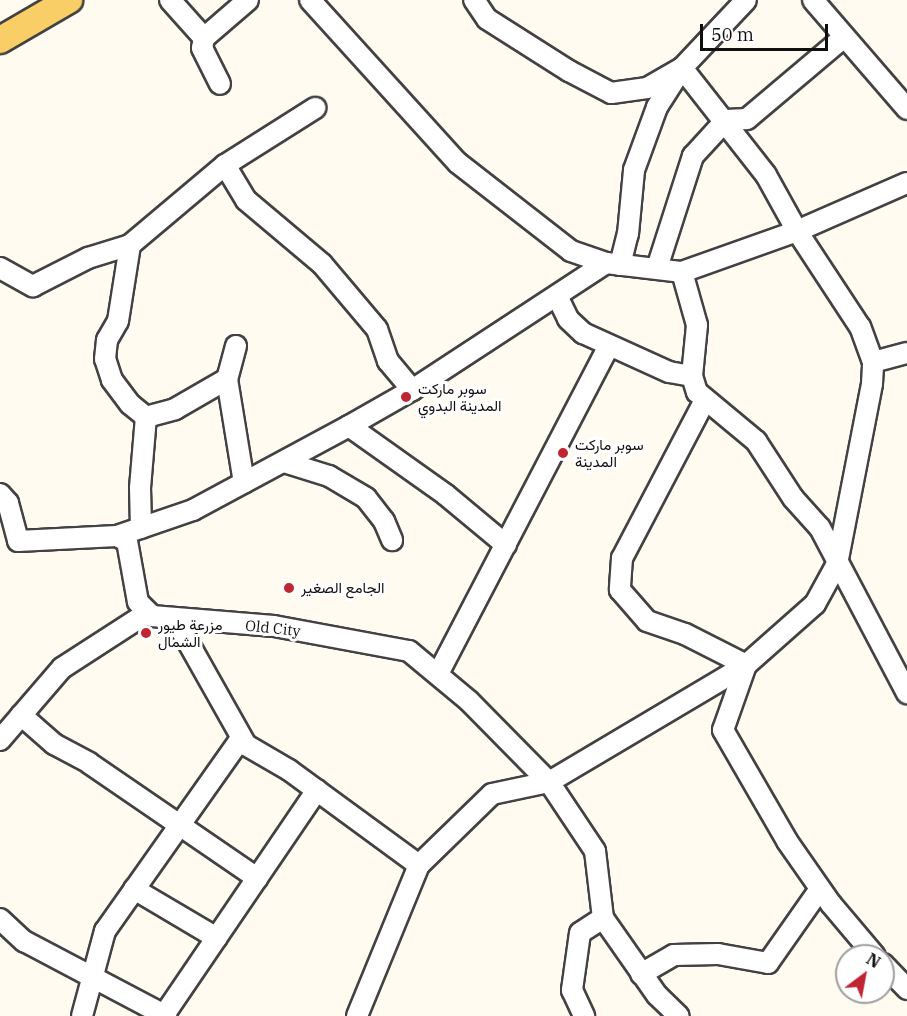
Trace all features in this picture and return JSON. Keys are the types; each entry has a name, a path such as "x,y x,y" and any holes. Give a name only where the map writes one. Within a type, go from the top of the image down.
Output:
{"main road":[{"path":"0,40 69,0"}],"street":[{"path":"170,0 204,38"},
{"path":"220,84 202,48 204,38 248,0"},
{"path":"310,0 458,163 571,251 613,264 681,272 797,231 907,183"},
{"path":"474,0 487,19 569,71 611,93 647,88 682,68"},
{"path":"0,494 8,503 18,541 117,536 193,510 284,462 411,390 557,296 613,264 637,158 657,107 682,68 746,0"},
{"path":"813,0 907,109"},
{"path":"657,268 693,156 726,120 747,119 844,37"},
{"path":"361,1014 419,866 492,794 549,782 746,665 815,604 837,564 872,384 873,362 860,327 797,231 766,175 726,120 682,68"},
{"path":"0,268 33,286 88,258 130,245 225,165 315,108"},
{"path":"225,165 246,200 322,264 377,329 388,361 411,390"},
{"path":"130,245 118,321 107,340 105,360 112,380 146,417 140,488 141,528"},
{"path":"681,272 697,329 692,376 704,402 756,441 793,498 820,528 907,693"},
{"path":"557,296 573,326 609,346 669,372 692,376"},
{"path":"236,346 227,379 244,483"},
{"path":"438,674 609,346"},
{"path":"873,362 907,353"},
{"path":"146,417 175,409 227,379"},
{"path":"704,402 622,558 620,590 647,621 686,634 746,665"},
{"path":"348,426 446,495 506,545"},
{"path":"284,462 321,472 366,498 384,521 392,540"},
{"path":"0,740 62,668 147,613 138,602 129,545 117,536"},
{"name":"Old City","path":"147,613 175,619 274,626 364,640 413,652 549,782 595,851 603,918"},
{"path":"175,619 241,738 249,748 317,790 419,866"},
{"path":"746,665 723,730 780,830 820,889 865,944"},
{"path":"21,715 54,744 180,825 257,878"},
{"path":"82,1016 105,931 241,738"},
{"path":"0,918 24,941 165,1016 317,790"},
{"path":"641,974 674,955 718,954 768,963 820,889"},
{"path":"134,890 217,938"},
{"path":"584,1016 572,990 580,933 603,918 641,974 680,1016"},
{"path":"895,976 907,989"}],"place":[{"name":"سوبر ماركت المدينة البدوي","path":"406,397"},
{"name":"سوبر ماركت المدينة","path":"563,453"},
{"name":"الجامع الصغير","path":"289,588"},
{"name":"مزرعة طيور الشمال","path":"146,633"}]}
